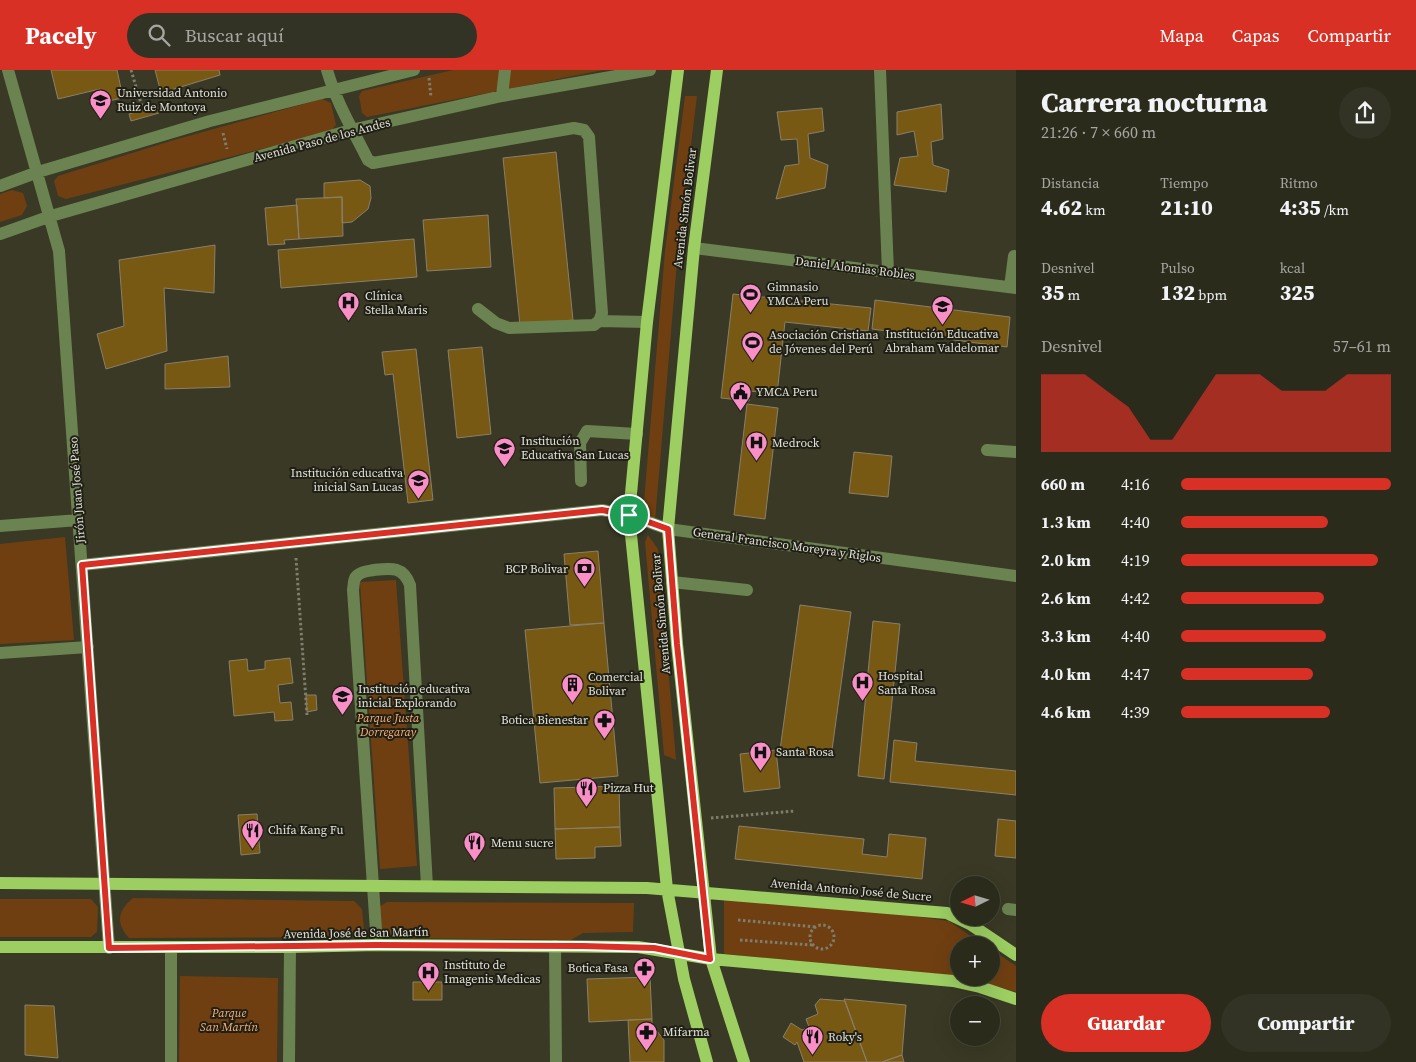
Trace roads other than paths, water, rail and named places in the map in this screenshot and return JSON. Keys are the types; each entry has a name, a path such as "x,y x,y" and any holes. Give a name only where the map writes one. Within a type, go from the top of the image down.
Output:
{"main road":[{"name":"Avenida Simón Bolivar","path":"678,70 647,322 629,515 667,889 678,953 694,1021 707,1062"},
{"name":"Avenida Simón Bolivar","path":"717,70 694,248 668,529 710,959 744,1062"},
{"path":"0,883 105,882 374,885 667,889 702,892"},
{"name":"Avenida Antonio José de Sucre","path":"702,892 947,913 970,924 1016,955"},
{"name":"Avenida José de San Martín","path":"0,947 290,948 377,945 555,946 654,948 710,959"},
{"path":"710,959 953,981 980,987 1016,999"}],"street":[{"name":"Jirón Juan José Paso","path":"8,70 51,216 59,251 109,948"},
{"path":"327,70 333,91 351,130 368,160 377,164 574,128 584,130 591,141 602,313 599,321 594,325 509,328 496,323 478,309"},
{"path":"0,186 38,172 219,118 414,70"},
{"path":"502,96 505,70"},
{"name":"Avenida Paso de los Andes","path":"0,234 51,216 351,130 502,96 650,70"},
{"path":"880,70 888,272"},
{"name":"Daniel Alomias Robles","path":"694,248 1013,288"},
{"path":"1013,288 1014,256"},
{"path":"599,321 647,322"},
{"path":"582,481 580,443 587,432 637,434"},
{"path":"987,450 1016,452"},
{"name":"General Francisco Moreyra y Riglos","path":"82,565 602,510 629,515 668,529 1016,576"},
{"path":"0,526 79,520"},
{"path":"377,945 359,684 354,581 358,575 364,572 395,568 403,572 410,585 428,886"},
{"path":"672,582 746,590"},
{"path":"0,653 88,647"},
{"path":"555,946 556,1062"},
{"path":"171,947 171,1062"},
{"path":"289,1062 290,948"}],"place":[{"name":"Universidad Antonio Ruiz de Montoya","path":"101,119"},
{"name":"Gimnasio YMCA Peru","path":"751,313"},
{"name":"Clínica Stella Maris","path":"349,322"},
{"name":"Institución Educativa Abraham Valdelomar","path":"942,326"},
{"name":"Asociación Cristiana de Jóvenes del Perú","path":"753,361"},
{"name":"YMCA Peru","path":"740,411"},
{"name":"Medrock","path":"756,462"},
{"name":"Institución Educativa San Lucas","path":"505,467"},
{"name":"Institución educativa inicial San Lucas","path":"419,499"},
{"name":"BCP Bolivar","path":"584,588"},
{"name":"Hospital Santa Rosa","path":"862,702"},
{"name":"Comercial Bolivar","path":"572,703"},
{"name":"Institución educativa inicial Explorando","path":"342,715"},
{"name":"Botica Bienestar","path":"604,739"},
{"name":"Santa Rosa","path":"760,771"},
{"name":"Pizza Hut","path":"587,807"},
{"name":"Chifa Kang Fu","path":"252,849"},
{"name":"Menu sucre","path":"475,862"},
{"name":"Botica Fasa","path":"644,987"},
{"name":"Instituto de Imagenis Medicas","path":"428,991"},
{"name":"Mifarma","path":"647,1051"},
{"name":"Roky's","path":"812,1056"}],"park label":[{"name":"Parque Justa Dorregaray","path":"388,725"},
{"name":"Parque San Martín","path":"229,1020"}]}
